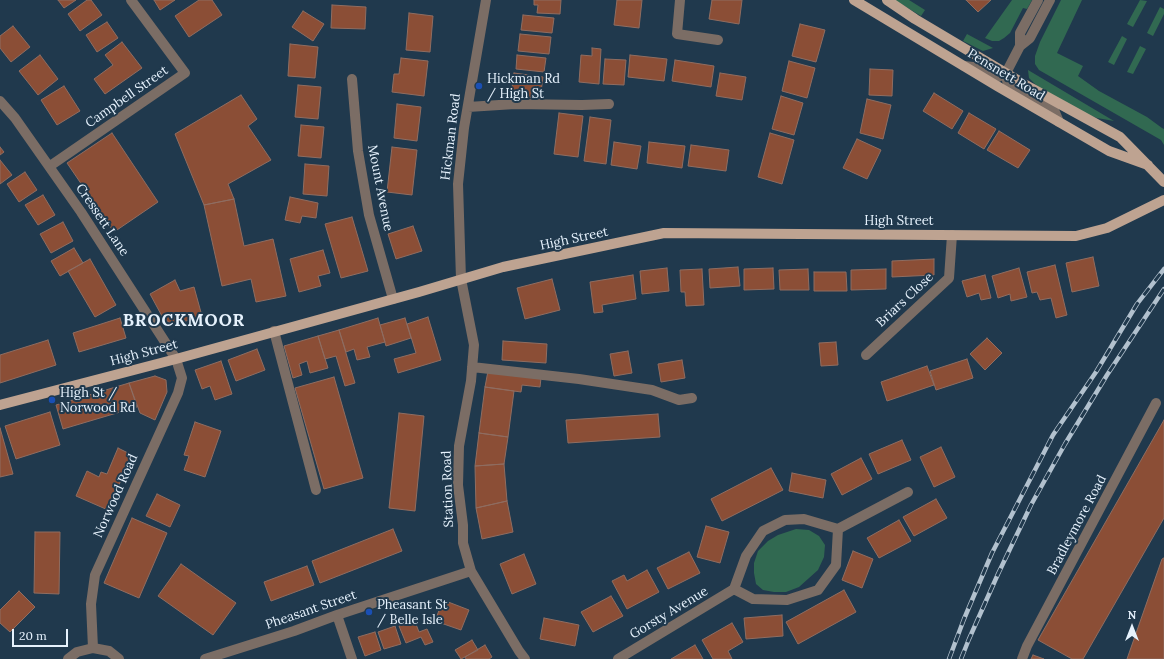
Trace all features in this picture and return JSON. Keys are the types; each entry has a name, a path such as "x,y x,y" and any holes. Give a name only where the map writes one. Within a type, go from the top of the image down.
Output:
{"main road":[{"name":"Pensnett Road","path":"854,0 1109,151 1148,165"},
{"name":"Pensnett Road","path":"887,0 915,19 1031,88 1120,137 1164,182"},
{"name":"High Street","path":"0,404 176,359 503,267 664,233 1076,236 1107,228 1164,200"}],"street":[{"name":"Campbell Street","path":"50,166 185,73 131,0"},
{"name":"Hickman Road","path":"461,279 458,184 468,107 486,0"},
{"path":"680,0 677,34 718,40"},
{"path":"1020,46 1020,34 1038,0"},
{"path":"1050,0 1030,38 1020,46 1006,73 1007,80 1054,110 1059,122"},
{"path":"964,66 982,68 998,76 1006,73"},
{"name":"Mount Avenue","path":"352,79 358,151 369,215 393,299"},
{"name":"Cressett Lane","path":"0,101 15,118 50,166 176,359"},
{"path":"468,107 515,104 608,104"},
{"name":"Briars Close","path":"866,355 949,278 952,235"},
{"name":"Station Road","path":"461,279 474,345 472,381 459,446 458,485 463,525 463,543 471,571 525,659"},
{"path":"274,331 316,490"},
{"name":"Norwood Road","path":"93,648 91,604 95,575 178,393 182,378 176,359"},
{"path":"472,367 579,379 652,390 679,400 692,398"},
{"name":"Bradleymore Road","path":"1022,659 1027,646 1156,403"},
{"path":"838,529 836,565 818,590 787,600 753,599 734,589 746,556 763,531 785,520 804,519 838,529 908,492"},
{"name":"Pheasant Street","path":"205,659 471,571"},
{"name":"Gorsty Avenue","path":"618,659 734,589"},
{"path":"336,615 352,659"},
{"path":"68,659 77,652 93,648 108,651 120,659"}],"green space":[{"path":"896,0 909,0 925,10 921,16"},
{"path":"1012,0 1032,0 1027,9 1023,8 1010,33 1004,38 999,41 992,41 985,38"},
{"path":"1061,0 1082,0 1057,53 1083,66 1078,76 1099,91 1147,117 1164,129 1164,145 1161,140 1039,70 1035,64 1035,56 1040,42"},
{"path":"1140,0 1147,1 1133,27 1127,24"},
{"path":"1160,7 1164,9 1164,14 1153,36 1147,33"},
{"path":"967,34 993,48 983,51 963,41"},
{"path":"1122,36 1127,39 1114,65 1108,62"},
{"path":"1140,46 1146,49 1133,74 1127,72"},
{"path":"1028,70 1114,121 1097,118 1081,112 1043,90 1029,78"},
{"path":"796,529 809,530 819,536 825,545 824,557 818,570 799,587 786,592 763,590 756,584 754,573 754,563 758,551 768,541 778,535"}],"building":[{"path":"58,0 76,0 64,8"},
{"path":"87,0 91,0 102,15 80,31 68,14"},
{"path":"154,0 175,0 160,10"},
{"path":"199,0 212,0 222,15 189,37 175,16"},
{"path":"534,0 561,0 560,14 537,13 538,5 534,5"},
{"path":"617,0 642,0 639,28 614,25"},
{"path":"712,0 742,0 739,24 709,19"},
{"path":"966,0 991,0 978,12"},
{"path":"332,5 366,7 365,29 331,28"},
{"path":"303,11 324,24 313,41 292,27"},
{"path":"409,13 433,16 430,52 406,50"},
{"path":"523,15 554,18 552,33 521,30"},
{"path":"107,22 118,38 97,52 86,35"},
{"path":"800,24 825,30 816,62 792,56"},
{"path":"13,26 30,47 11,62 0,48 0,36"},
{"path":"520,34 551,37 549,54 518,51"},
{"path":"122,42 142,68 105,94 94,79 113,65 105,55"},
{"path":"290,44 318,47 315,78 288,76"},
{"path":"592,48 601,49 599,84 579,82 581,55 592,56"},
{"path":"40,55 58,79 38,95 19,71"},
{"path":"517,55 546,58 544,72 516,69"},
{"path":"630,55 667,59 664,81 628,77"},
{"path":"401,58 428,61 424,96 392,92 394,74 399,74"},
{"path":"605,59 626,60 624,85 603,84"},
{"path":"675,60 714,66 711,87 672,81"},
{"path":"789,61 815,68 807,98 782,91"},
{"path":"870,69 893,70 892,96 869,95"},
{"path":"514,73 543,77 540,99 511,95"},
{"path":"720,73 746,77 742,100 716,96"},
{"path":"298,85 321,87 318,119 295,117"},
{"path":"64,86 80,111 57,125 41,100"},
{"path":"934,93 963,111 952,129 923,111"},
{"path":"241,95 257,119 248,126 271,160 228,184 234,199 204,205 175,134"},
{"path":"781,96 803,103 794,135 772,129"},
{"path":"867,99 891,105 883,139 860,133"},
{"path":"397,104 421,107 417,141 394,138"},
{"path":"559,113 583,116 578,157 554,154"},
{"path":"969,113 996,129 984,149 958,133"},
{"path":"590,117 611,120 606,164 584,161"},
{"path":"301,125 324,127 321,158 298,156"},
{"path":"999,131 1030,150 1018,168 987,150"},
{"path":"112,133 158,202 114,232 67,163"},
{"path":"770,133 794,140 782,184 758,177"},
{"path":"857,139 881,150 867,179 843,168"},
{"path":"614,142 641,146 637,169 611,165"},
{"path":"649,142 685,146 682,168 647,163"},
{"path":"691,145 729,150 726,171 688,166"},
{"path":"0,147 4,152 0,155"},
{"path":"392,147 417,150 412,195 387,192"},
{"path":"0,160 12,175 0,184"},
{"path":"305,164 329,166 327,196 303,194"},
{"path":"25,172 37,190 19,202 7,184"},
{"path":"43,195 55,215 38,225 25,205"},
{"path":"290,197 318,203 316,218 302,216 300,223 285,220"},
{"path":"234,199 244,246 273,239 286,296 256,302 251,279 222,286 204,205"},
{"path":"352,217 368,271 341,278 325,224"},
{"path":"63,222 73,241 51,253 40,234"},
{"path":"413,226 422,251 396,259 388,234"},
{"path":"74,248 83,263 60,276 51,261"},
{"path":"323,250 330,273 318,276 321,286 299,292 290,259"},
{"path":"1093,257 1099,286 1072,292 1066,263"},
{"path":"90,259 116,305 95,317 68,271"},
{"path":"934,259 934,275 892,277 892,261"},
{"path":"1055,265 1067,315 1056,318 1051,298 1040,300 1037,292 1032,293 1027,272"},
{"path":"738,267 740,286 710,288 709,269"},
{"path":"667,268 669,291 642,294 640,271"},
{"path":"773,268 774,289 744,290 744,269"},
{"path":"1019,268 1027,297 1011,301 1010,294 998,298 992,276"},
{"path":"702,269 704,305 686,306 685,292 681,292 680,270"},
{"path":"808,269 809,290 780,290 779,270"},
{"path":"886,269 886,289 851,290 851,270"},
{"path":"814,272 846,272 847,291 814,291"},
{"path":"633,275 636,299 602,305 603,312 594,313 590,282"},
{"path":"985,275 991,298 981,300 979,293 967,297 962,281"},
{"path":"552,279 560,310 525,319 517,288"},
{"path":"175,280 180,291 194,287 202,316 173,325 163,318 150,294"},
{"path":"428,317 441,360 398,373 394,359 416,353 407,324"},
{"path":"120,318 126,338 79,352 73,333"},
{"path":"378,318 385,342 367,347 370,357 357,360 354,349 346,352 339,330"},
{"path":"405,318 411,338 386,346 380,325"},
{"path":"339,330 355,383 345,386 336,356 325,359 318,336"},
{"path":"318,336 328,368 310,373 307,361 299,364 302,375 293,378 284,346"},
{"path":"987,338 1002,353 985,370 970,354"},
{"path":"48,340 56,365 0,383 0,355"},
{"path":"503,341 547,344 546,363 502,360"},
{"path":"836,342 838,365 821,366 819,343"},
{"path":"257,349 265,370 236,381 228,360"},
{"path":"628,351 632,373 614,376 610,354"},
{"path":"967,359 973,378 936,390 930,371"},
{"path":"682,360 685,378 661,382 658,364"},
{"path":"221,361 232,394 215,400 210,386 202,389 195,370"},
{"path":"927,366 934,385 887,401 881,382"},
{"path":"488,371 541,378 540,387 522,385 521,392 485,387"},
{"path":"155,376 166,380 167,392 155,420 140,413 129,383"},
{"path":"334,377 363,478 324,489 295,388"},
{"path":"129,383 137,407 63,429 56,405"},
{"path":"485,387 514,391 508,437 479,433"},
{"path":"50,412 60,445 16,459 5,426"},
{"path":"399,413 424,416 415,511 389,508"},
{"path":"658,414 660,437 568,443 566,420"},
{"path":"1164,420 1164,518 1083,659 1072,659 1038,640"},
{"path":"195,422 221,431 205,477 184,470 189,456 184,455"},
{"path":"0,428 13,474 0,477"},
{"path":"479,433 508,437 504,464 475,466"},
{"path":"902,440 911,460 878,474 869,454"},
{"path":"941,447 955,477 934,487 920,457"},
{"path":"118,448 132,455 108,510 76,496 87,471 99,477 101,472 107,474"},
{"path":"861,458 872,479 842,495 831,474"},
{"path":"504,464 507,501 476,508 475,466"},
{"path":"771,468 783,490 722,521 711,499"},
{"path":"792,473 826,480 823,498 789,491"},
{"path":"157,494 180,505 170,527 146,516"},
{"path":"936,499 947,518 914,536 903,517"},
{"path":"507,501 513,532 482,539 476,508"},
{"path":"132,518 167,533 139,598 104,583"},
{"path":"899,520 911,541 879,558 867,538"},
{"path":"706,526 729,532 720,563 697,557"},
{"path":"393,529 402,551 320,583 312,561"},
{"path":"35,532 60,532 59,594 34,593"},
{"path":"853,551 873,559 862,588 842,580"},
{"path":"689,552 700,573 668,589 657,568"},
{"path":"524,554 536,584 512,594 500,564"},
{"path":"1164,558 1164,659 1127,659 1162,559"},
{"path":"181,564 236,603 213,635 158,596"},
{"path":"307,566 314,585 271,601 264,582"},
{"path":"647,570 659,592 627,609 612,581 624,575 627,581"},
{"path":"844,590 856,612 798,644 786,622"},
{"path":"19,591 35,607 10,632 0,623 0,610"},
{"path":"611,596 623,616 593,632 581,612"},
{"path":"443,600 469,610 461,630 435,621"},
{"path":"782,615 783,636 746,639 744,618"},
{"path":"544,618 579,625 575,646 540,639"},
{"path":"414,619 419,632 427,629 433,642 425,645 421,637 406,643 399,626"},
{"path":"732,623 743,642 728,651 732,659 713,659 702,640"},
{"path":"395,626 401,644 384,649 378,632"},
{"path":"375,632 381,650 365,656 358,637"},
{"path":"472,640 478,650 461,659 455,650"},
{"path":"485,645 492,657 489,659 466,659 465,657"},
{"path":"695,645 703,659 671,659"},
{"path":"1033,655 1044,659 1031,659"}],"railway":[{"path":"949,659 992,553 1053,435 1096,372 1137,304 1164,269"},
{"path":"961,659 998,574 1031,505 1065,444 1107,375 1164,289"}],"place":[{"name":"Hickman Rd / High St","path":"479,86"},
{"name":"High St / Norwood Rd","path":"52,400"},
{"name":"Pheasant St / Belle Isle","path":"369,612"}],"district":[{"name":"BROCKMOOR","path":"184,321"}]}
